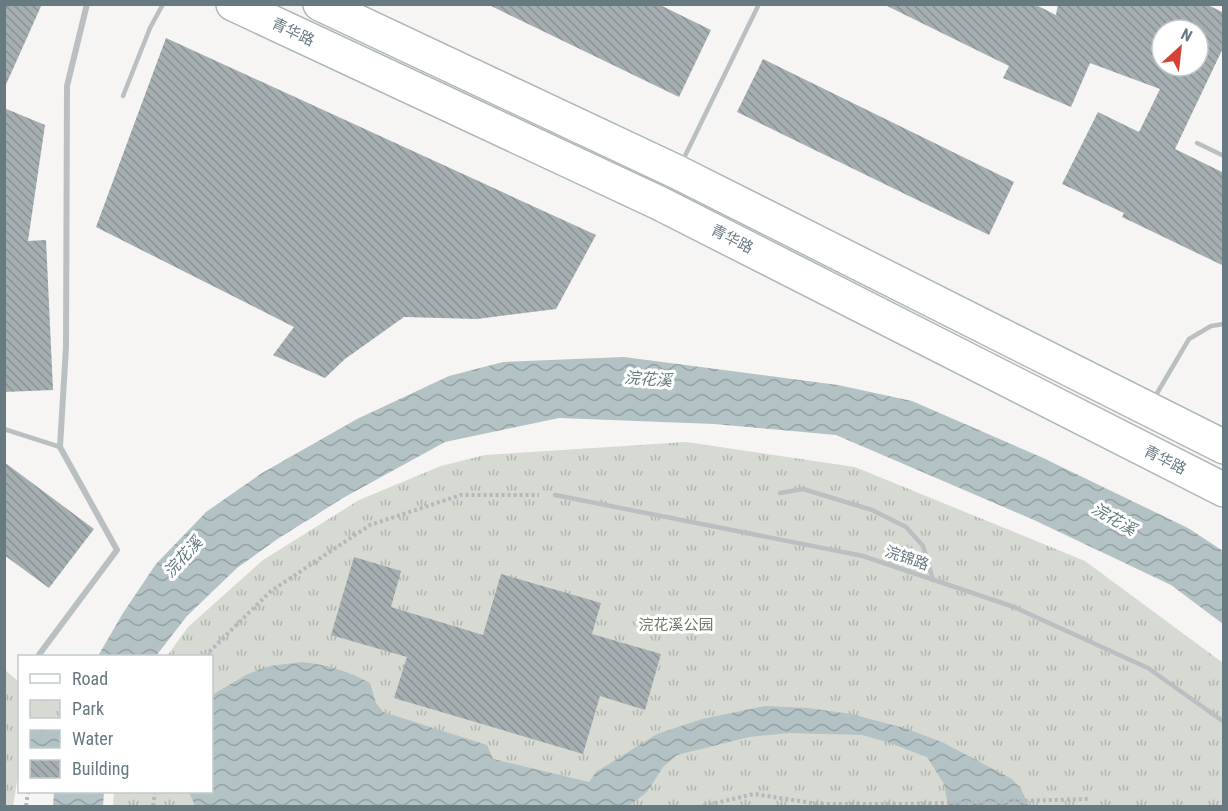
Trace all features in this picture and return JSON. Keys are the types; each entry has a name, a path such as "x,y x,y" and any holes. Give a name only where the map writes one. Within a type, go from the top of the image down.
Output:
{"main road":[{"name":"青华路","path":"233,4 659,202 1224,490"},
{"path":"320,4 677,172 1224,447"}],"street":[{"path":"39,655 117,550 60,447 66,347 67,86 87,4"}],"lane":[{"path":"123,96 150,28 163,4"},
{"path":"677,172 759,4"},
{"path":"1197,143 1224,156"},
{"path":"1148,410 1189,339 1211,326 1224,324"},
{"path":"4,429 60,447"},
{"path":"780,493 803,489 872,510 906,527 923,546 933,580"},
{"name":"浣锦路","path":"555,495 863,556 1014,607 1148,668 1224,722"}],"path":[{"path":"207,655 271,591 370,525 461,495 555,495"},
{"path":"704,807 754,794 819,804 1030,802 1088,799"}],"green space":[{"name":"浣花溪公园","path":"686,442 855,467 1085,561 1223,663 1223,806 113,806 114,793 213,793 213,655 168,655 188,627 263,560 359,500 441,466 485,455"},
{"path":"4,669 18,681 18,776 13,806 5,806"}],"water":[{"name":"浣花溪","path":"624,357 838,385 912,401 1041,457 1188,528 1223,551 1223,624 1171,585 1034,520 836,435 714,424 559,418 445,442 343,498 279,538 237,568 187,616 157,655 99,655 156,564 206,512 262,473 357,419 449,376 503,362"},
{"path":"302,662 354,675 370,683 376,703 383,712 487,745 493,759 589,782 596,772 657,734 702,719 765,706 808,708 851,714 904,728 942,742 1012,779 1021,789 1029,806 948,806 944,784 927,757 862,735 789,733 749,737 677,755 663,767 647,792 629,806 195,806 189,793 213,793 213,694 248,674 270,666"},
{"path":"54,793 104,793 103,806 53,806"}],"building":[{"path":"4,4 42,4 4,89"},
{"path":"487,4 658,4 711,30 679,97"},
{"path":"883,4 1034,4 1056,15 1058,4 1206,4 1224,13 1224,46 1210,75 1210,18 1150,18 1150,78 1209,78 1175,149 1224,173 1224,266 1122,217 1124,213 1062,184 1098,112 1139,132 1160,89 1090,63 1071,107 1003,78 1009,66"},
{"path":"166,38 596,235 556,309 477,319 404,317 345,359 325,378 273,355 294,327 96,227"},
{"path":"763,59 1014,182 989,235 737,112"},
{"path":"4,108 45,125 28,241 46,240 53,390 4,392"},
{"path":"4,462 94,529 49,588 4,555"},
{"path":"354,557 401,571 391,607 483,635 501,574 601,603 592,634 661,654 645,710 600,696 583,754 394,698 407,657 331,635"}]}
